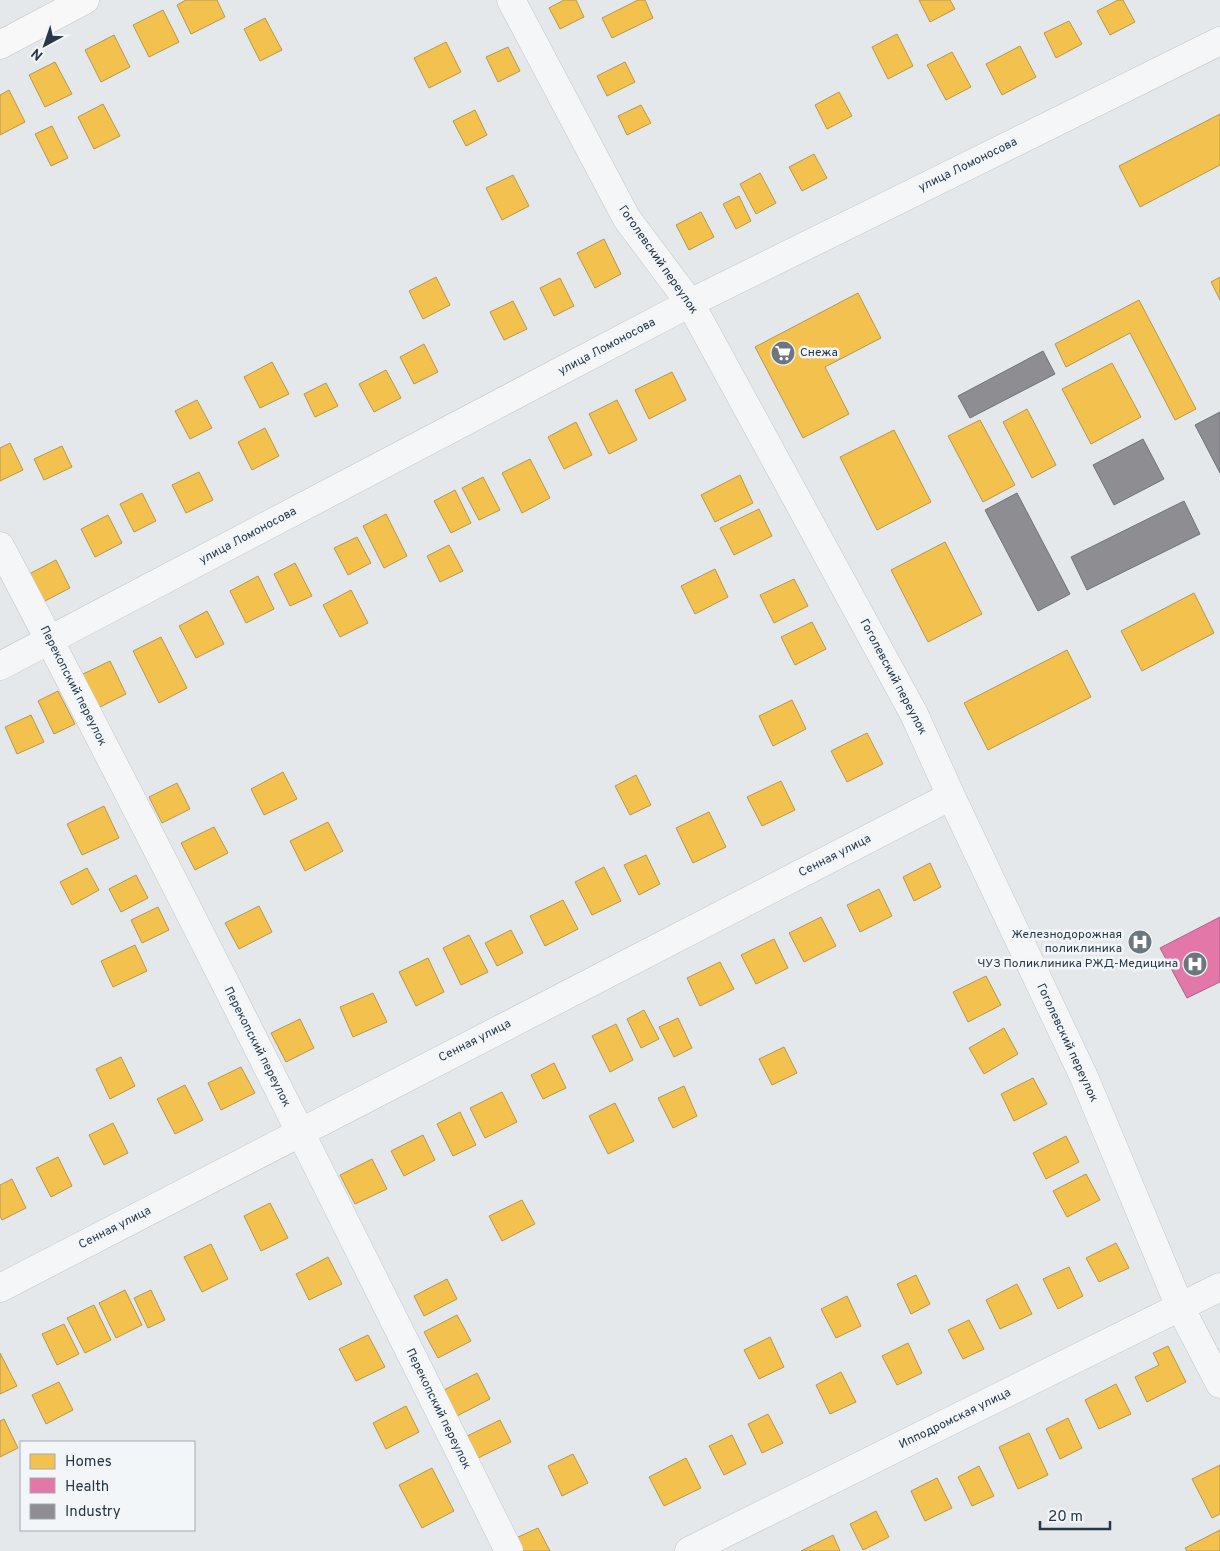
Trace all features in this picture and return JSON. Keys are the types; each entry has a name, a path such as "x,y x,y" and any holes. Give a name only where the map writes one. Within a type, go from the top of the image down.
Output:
{"main road":[{"path":"0,45 85,0"}],"street":[{"name":"Гоголевский переулок","path":"511,0 628,219 690,302 914,714 1084,1077 1180,1307 1220,1384"},
{"name":"улица Ломоносова","path":"0,666 690,302 1220,41"},
{"name":"Перекопский переулок","path":"0,546 50,640 300,1132 509,1551"},
{"name":"Сенная улица","path":"0,1288 951,796"},
{"name":"Ипподромская улица","path":"689,1551 1220,1287"}],"building: Homes":[{"path":"186,0 217,0 225,17 191,34 177,5"},
{"path":"564,0 576,0 584,17 560,29 549,8"},
{"path":"638,0 645,0 653,18 612,38 602,18"},
{"path":"919,0 950,0 955,9 930,22"},
{"path":"1118,0 1123,0 1135,22 1110,35 1097,11"},
{"path":"163,10 179,42 149,57 133,25"},
{"path":"265,18 282,50 260,61 244,29"},
{"path":"1069,21 1082,44 1056,58 1044,33"},
{"path":"897,34 913,66 888,79 872,47"},
{"path":"114,35 130,67 101,82 85,50"},
{"path":"446,42 461,72 429,88 414,58"},
{"path":"1020,46 1036,77 1002,95 986,64"},
{"path":"508,47 520,71 498,82 486,57"},
{"path":"952,52 971,87 946,100 927,65"},
{"path":"55,62 72,94 45,107 29,75"},
{"path":"625,62 635,82 607,96 597,76"},
{"path":"9,90 25,122 0,135 0,95"},
{"path":"839,92 852,116 827,129 815,105"},
{"path":"103,104 120,136 94,149 78,117"},
{"path":"641,105 651,123 627,135 618,116"},
{"path":"475,110 487,135 466,146 453,121"},
{"path":"1220,114 1220,165 1140,207 1119,166"},
{"path":"52,126 68,158 51,166 35,134"},
{"path":"814,154 827,178 802,191 789,167"},
{"path":"760,173 776,203 756,214 740,184"},
{"path":"513,175 529,206 502,220 486,188"},
{"path":"739,196 751,221 736,229 723,204"},
{"path":"701,212 714,237 689,250 676,225"},
{"path":"604,239 621,274 595,288 577,253"},
{"path":"436,277 450,305 423,319 409,291"},
{"path":"1220,277 1220,300 1211,282"},
{"path":"560,278 574,306 554,316 540,288"},
{"path":"858,293 881,338 825,367 849,414 803,438 755,347"},
{"path":"1139,300 1196,409 1175,420 1130,333 1066,367 1055,344"},
{"path":"513,301 527,329 504,340 490,312"},
{"path":"424,344 438,372 414,384 400,357"},
{"path":"272,362 289,394 260,408 244,377"},
{"path":"1112,363 1141,417 1091,444 1062,389"},
{"path":"386,370 401,398 374,412 359,384"},
{"path":"672,372 686,400 649,419 635,390"},
{"path":"326,383 338,406 315,417 304,394"},
{"path":"197,400 212,428 190,439 175,411"},
{"path":"617,400 637,440 609,454 589,414"},
{"path":"1027,409 1056,465 1032,478 1003,422"},
{"path":"980,420 1015,485 983,502 948,436"},
{"path":"576,422 592,455 564,469 548,437"},
{"path":"265,428 279,456 252,470 238,442"},
{"path":"894,430 931,502 877,530 840,457"},
{"path":"10,443 23,470 0,481 0,448"},
{"path":"62,446 72,467 44,480 34,459"},
{"path":"530,459 550,498 522,513 502,473"},
{"path":"199,472 213,500 186,513 172,485"},
{"path":"740,475 753,503 715,522 701,495"},
{"path":"483,477 500,510 479,520 462,488"},
{"path":"455,490 471,523 451,533 434,501"},
{"path":"142,493 156,521 134,532 120,504"},
{"path":"759,509 772,536 734,555 720,528"},
{"path":"386,514 407,556 384,568 363,526"},
{"path":"108,515 122,543 95,557 81,529"},
{"path":"357,537 371,563 348,575 334,548"},
{"path":"945,542 982,614 928,642 891,570"},
{"path":"449,545 463,571 440,582 427,556"},
{"path":"56,560 70,588 43,602 29,574"},
{"path":"295,563 312,596 290,606 274,574"},
{"path":"715,569 728,597 695,614 681,586"},
{"path":"258,576 274,609 246,623 230,591"},
{"path":"794,579 808,606 774,623 760,595"},
{"path":"351,590 368,623 340,637 323,605"},
{"path":"1194,593 1214,633 1142,671 1121,631"},
{"path":"207,611 224,644 196,658 179,626"},
{"path":"812,622 826,649 795,665 781,637"},
{"path":"161,637 187,688 159,703 133,651"},
{"path":"1067,650 1091,697 988,750 964,703"},
{"path":"110,661 126,694 98,708 81,675"},
{"path":"58,691 75,724 54,734 38,701"},
{"path":"792,700 806,729 773,746 759,716"},
{"path":"31,715 44,742 17,754 5,727"},
{"path":"867,733 883,764 847,782 831,751"},
{"path":"283,772 297,799 264,815 251,789"},
{"path":"636,775 651,805 630,815 615,786"},
{"path":"781,781 795,810 762,826 747,797"},
{"path":"177,783 190,809 162,823 149,797"},
{"path":"104,806 119,838 82,855 67,824"},
{"path":"709,812 726,847 693,863 676,828"},
{"path":"328,822 343,851 305,871 290,841"},
{"path":"214,827 228,853 195,870 181,843"},
{"path":"646,855 660,884 639,895 624,865"},
{"path":"930,863 941,887 914,901 903,877"},
{"path":"604,867 621,901 592,915 575,882"},
{"path":"87,868 99,890 72,905 60,882"},
{"path":"136,875 148,898 121,912 109,889"},
{"path":"879,889 892,916 860,932 847,905"},
{"path":"563,900 578,929 545,946 530,916"},
{"path":"259,906 272,932 239,949 225,923"},
{"path":"158,907 169,930 142,943 131,920"},
{"path":"821,917 836,946 804,962 789,933"},
{"path":"511,930 523,953 497,966 485,943"},
{"path":"469,935 488,972 461,985 443,948"},
{"path":"774,939 788,968 756,984 741,955"},
{"path":"135,945 147,971 113,987 101,961"},
{"path":"428,958 444,992 416,1006 399,972"},
{"path":"720,962 734,989 700,1006 687,978"},
{"path":"986,976 1001,1005 968,1022 953,992"},
{"path":"373,993 387,1022 353,1037 340,1007"},
{"path":"644,1010 659,1039 641,1048 627,1019"},
{"path":"678,1018 692,1048 674,1057 659,1027"},
{"path":"300,1019 314,1048 286,1062 271,1033"},
{"path":"616,1024 633,1060 610,1072 592,1036"},
{"path":"1004,1028 1018,1054 984,1074 969,1048"},
{"path":"784,1047 797,1073 772,1085 759,1059"},
{"path":"121,1057 135,1086 110,1099 96,1069"},
{"path":"554,1063 566,1088 543,1099 531,1075"},
{"path":"241,1067 255,1093 221,1110 208,1083"},
{"path":"1033,1078 1047,1104 1014,1121 1001,1094"},
{"path":"185,1085 203,1120 175,1134 157,1099"},
{"path":"684,1086 697,1116 673,1128 658,1098"},
{"path":"502,1092 517,1122 485,1138 470,1108"},
{"path":"615,1103 634,1141 608,1154 589,1116"},
{"path":"460,1112 476,1145 453,1156 437,1124"},
{"path":"113,1123 128,1153 104,1165 89,1135"},
{"path":"423,1135 435,1160 404,1176 391,1151"},
{"path":"1066,1136 1079,1162 1046,1179 1033,1153"},
{"path":"58,1157 72,1186 51,1197 36,1168"},
{"path":"372,1159 387,1189 355,1204 340,1175"},
{"path":"1086,1174 1100,1200 1067,1217 1053,1191"},
{"path":"12,1179 26,1208 2,1220 0,1216 0,1185"},
{"path":"522,1200 535,1224 502,1241 489,1216"},
{"path":"270,1203 288,1238 261,1251 244,1216"},
{"path":"1116,1243 1129,1268 1099,1282 1086,1258"},
{"path":"211,1244 228,1279 202,1292 184,1257"},
{"path":"328,1257 342,1284 309,1300 296,1274"},
{"path":"1069,1267 1083,1296 1058,1309 1043,1279"},
{"path":"916,1275 930,1304 911,1314 897,1284"},
{"path":"447,1279 457,1299 424,1316 414,1296"},
{"path":"1017,1284 1032,1314 1000,1329 986,1300"},
{"path":"125,1290 142,1325 116,1338 99,1303"},
{"path":"151,1290 165,1320 148,1328 134,1298"},
{"path":"847,1296 861,1326 836,1338 821,1309"},
{"path":"94,1305 111,1340 85,1353 67,1318"},
{"path":"457,1315 471,1341 438,1358 424,1332"},
{"path":"969,1320 984,1349 963,1359 948,1330"},
{"path":"64,1324 79,1354 57,1365 42,1334"},
{"path":"368,1335 385,1367 356,1381 339,1349"},
{"path":"770,1337 784,1367 759,1379 744,1350"},
{"path":"908,1343 922,1373 897,1385 882,1356"},
{"path":"1168,1346 1186,1382 1147,1402 1135,1377 1159,1365 1153,1353"},
{"path":"0,1353 17,1386 0,1394"},
{"path":"841,1372 856,1402 830,1414 816,1385"},
{"path":"477,1373 490,1399 457,1416 444,1390"},
{"path":"59,1382 73,1410 46,1424 32,1395"},
{"path":"1116,1384 1131,1414 1099,1429 1085,1400"},
{"path":"406,1406 419,1432 386,1449 373,1423"},
{"path":"768,1414 783,1443 762,1453 748,1424"},
{"path":"1068,1418 1082,1448 1060,1459 1046,1429"},
{"path":"4,1419 18,1448 0,1457 0,1421"},
{"path":"500,1420 511,1442 478,1458 467,1436"},
{"path":"1029,1433 1048,1475 1018,1489 999,1447"},
{"path":"732,1435 746,1464 724,1475 709,1446"},
{"path":"573,1454 588,1483 562,1496 548,1466"},
{"path":"686,1458 701,1488 664,1506 649,1477"},
{"path":"1220,1465 1220,1514 1212,1518 1192,1479"},
{"path":"979,1466 994,1496 972,1506 958,1477"},
{"path":"432,1468 454,1511 422,1528 399,1485"},
{"path":"937,1478 952,1508 925,1521 911,1491"},
{"path":"876,1511 889,1537 863,1550 850,1524"},
{"path":"538,1528 550,1551 523,1551 516,1538"},
{"path":"1220,1530 1220,1551 1187,1551 1185,1548"},
{"path":"833,1535 840,1551 801,1551"}],"building: Health":[{"name":"ЧУЗ Поликлиника РЖД-Медицина","path":"1220,917 1220,982 1187,998 1160,948"}],"building: Industry":[{"path":"1043,351 1055,374 970,418 958,396"},
{"path":"1220,412 1220,473 1195,425"},
{"path":"1143,439 1164,479 1114,505 1093,465"},
{"path":"1017,493 1070,594 1038,611 985,510"},
{"path":"1184,501 1200,534 1087,590 1071,557"}],"place":[{"name":"Снежа","path":"783,353"},
{"name":"Железнодорожная поликлиника","path":"1140,942"},
{"name":"ЧУЗ Поликлиника РЖД-Медицина","path":"1195,964"}]}
